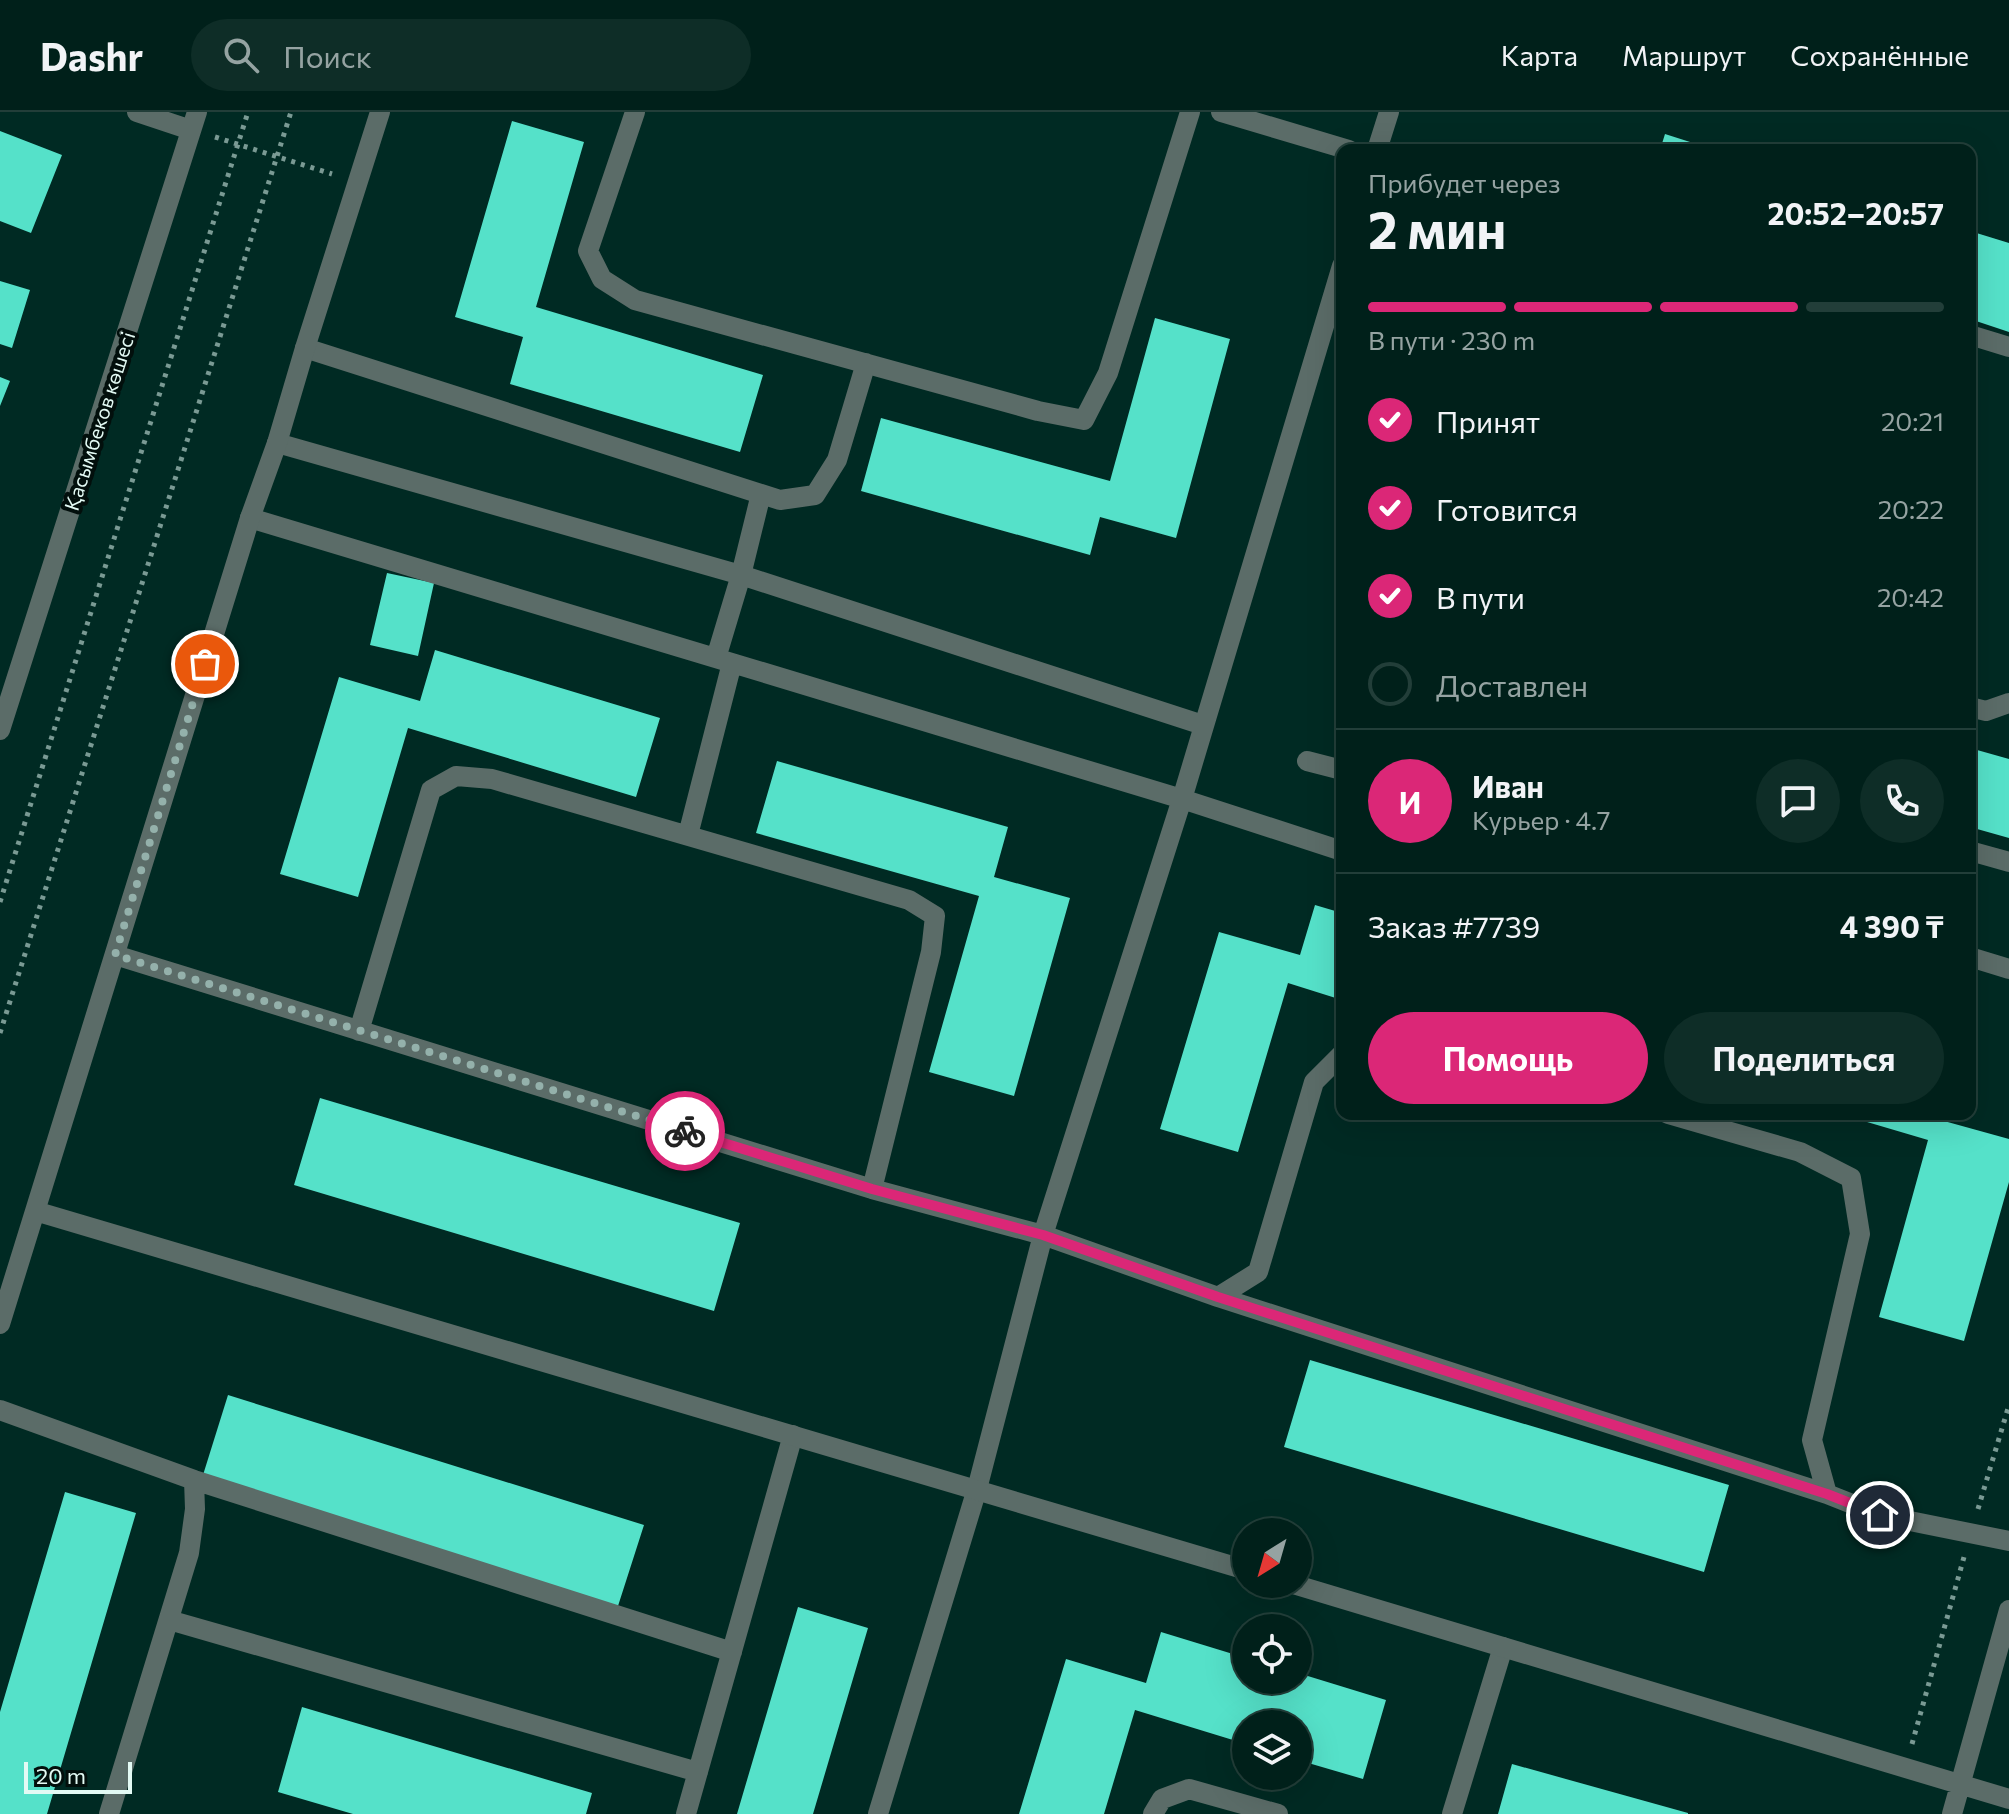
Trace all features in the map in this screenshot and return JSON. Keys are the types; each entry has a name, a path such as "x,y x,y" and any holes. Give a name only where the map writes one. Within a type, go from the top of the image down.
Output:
{"street":[{"path":"137,112 194,121"},
{"path":"0,1324 250,518 277,443 380,112"},
{"path":"635,112 588,251 602,279 635,300 1038,411 1084,420 1108,373 1190,112"},
{"path":"1221,112 1336,146"},
{"path":"1379,144 1389,112"},
{"name":"Қасымбеков көшесі","path":"0,730 194,121"},
{"path":"878,1814 977,1489 1043,1235 1182,799 1336,286"},
{"path":"1976,337 2009,347"},
{"path":"305,348 780,500 815,495 837,460 866,363"},
{"path":"277,443 741,575 1203,725"},
{"path":"688,835 741,575 761,494"},
{"path":"250,518 1182,799 1336,849"},
{"path":"1976,708 1986,711 2009,703"},
{"path":"1307,761 1336,768"},
{"path":"359,1031 431,790 456,776 492,779 909,900 935,916 931,952 872,1189"},
{"path":"1976,853 2009,862"},
{"path":"115,955 872,1189 1043,1235 1218,1297 1827,1494 1880,1515 2009,1541"},
{"path":"1976,959 2009,969"},
{"path":"1218,1297 1258,1272 1314,1082 1336,1060"},
{"path":"1689,1120 1800,1152 1851,1178 1860,1234 1812,1440 1827,1494"},
{"path":"35,1211 1232,1566"},
{"path":"0,1410 194,1480 732,1652"},
{"path":"686,1814 793,1435"},
{"path":"109,1814 189,1553 195,1509 194,1480"},
{"path":"1312,1590 2009,1799"},
{"path":"1952,1814 2009,1610"},
{"path":"169,1620 698,1772"},
{"path":"1452,1814 1503,1647"},
{"path":"1153,1814 1162,1799 1189,1789 1278,1814"}],"path":[{"path":"0,902 241,145 248,112"},
{"path":"0,1033 274,155 291,112"},
{"path":"241,145 358,182"},
{"path":"1905,1768 2009,1405"}],"building":[{"path":"512,121 584,142 536,307 763,375 740,452 510,384 523,337 455,317"},
{"path":"0,131 62,155 31,233 0,221"},
{"path":"1665,134 1696,144 1662,144"},
{"path":"1976,233 2009,243 2009,332 1976,321"},
{"path":"0,281 30,290 12,348 0,344"},
{"path":"1155,318 1230,339 1176,538 1100,517 1090,555 861,491 881,418 1110,481"},
{"path":"0,377 10,381 0,406"},
{"path":"387,573 434,583 418,656 370,645"},
{"path":"435,650 660,718 636,797 408,728 358,897 280,874 339,677 420,701"},
{"path":"1976,750 2009,759 2009,838 1976,829"},
{"path":"777,761 1008,827 994,877 1070,898 1014,1096 929,1072 979,896 756,833"},
{"path":"1315,905 1336,911 1336,998 1288,983 1238,1152 1160,1129 1219,932 1300,955"},
{"path":"320,1098 740,1223 714,1311 294,1185"},
{"path":"1860,1120 1944,1120 2009,1139 2009,1182 1964,1341 1879,1317 1928,1140"},
{"path":"1310,1360 1729,1485 1704,1572 1284,1447"},
{"path":"228,1395 644,1525 618,1606 203,1475"},
{"path":"65,1492 136,1513 47,1814 0,1814 0,1712"},
{"path":"798,1607 868,1628 813,1814 737,1814"},
{"path":"1161,1632 1232,1654 1232,1694 1312,1694 1312,1677 1386,1700 1363,1779 1312,1764 1312,1710 1232,1710 1232,1740 1135,1710 1104,1814 1019,1814 1066,1659 1146,1683"},
{"path":"302,1707 592,1793 586,1814 353,1814 278,1792"},
{"path":"1512,1764 1688,1813 1688,1814 1498,1814"}],"way so far":[{"path":"205,664 115,955 685,1131"}],"route":[{"path":"685,1131 872,1189 1043,1235 1218,1297 1827,1494 1880,1515"}]}
